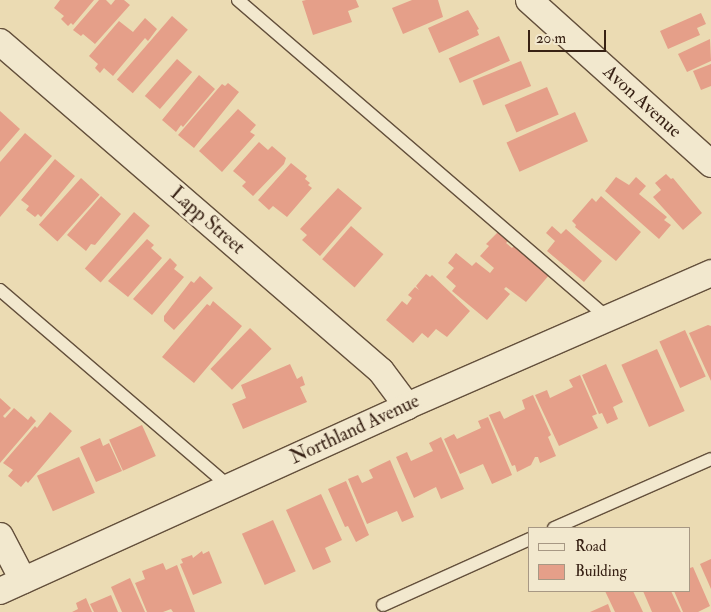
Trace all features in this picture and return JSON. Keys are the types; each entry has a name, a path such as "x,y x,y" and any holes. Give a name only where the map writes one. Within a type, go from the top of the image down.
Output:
{"street":[{"name":"Avon Avenue","path":"529,0 711,164"},
{"name":"Lapp Street","path":"0,42 381,371 407,406"},
{"name":"Northland Avenue","path":"12,586 407,406 711,274"},
{"path":"0,536 12,586"}],"lane":[{"path":"238,0 609,319"},
{"path":"0,290 230,487"},
{"path":"556,527 711,458"},
{"path":"382,605 528,540"}],"building":[{"path":"60,0 94,0 73,25 71,23 68,26 61,19 64,16 54,8"},
{"path":"99,0 106,0 111,5 115,0 124,0 130,5 95,44 83,34 81,36 73,30"},
{"path":"356,0 359,7 348,11 352,22 313,35 302,1"},
{"path":"412,0 438,0 443,17 403,34 392,8"},
{"path":"468,10 479,29 477,30 479,35 439,53 428,28"},
{"path":"701,13 706,24 697,28 700,35 668,49 660,31"},
{"path":"172,16 188,30 133,93 117,79"},
{"path":"145,18 157,29 148,41 145,38 113,76 104,68 100,73 95,68 98,64 89,56 119,21 133,32"},
{"path":"499,36 510,61 460,83 449,58"},
{"path":"710,39 711,61 687,72 678,54"},
{"path":"177,59 192,72 160,109 145,96"},
{"path":"521,61 531,86 483,106 473,80"},
{"path":"711,64 711,86 701,90 693,71"},
{"path":"199,75 215,89 183,127 181,125 176,132 162,120"},
{"path":"228,83 239,92 194,148 178,135 222,84 225,86"},
{"path":"547,87 559,115 516,133 505,105"},
{"path":"238,109 256,125 250,132 255,135 222,172 199,151"},
{"path":"0,111 20,129 0,152"},
{"path":"575,112 588,141 519,172 506,143"},
{"path":"25,133 52,156 0,217 0,162"},
{"path":"259,142 268,150 272,146 286,158 284,164 253,196 242,186 246,182 233,171"},
{"path":"55,159 75,176 41,217 38,214 35,217 26,210 29,206 21,200"},
{"path":"291,163 307,176 305,179 312,188 287,217 273,206 269,210 258,200"},
{"path":"666,174 671,179 673,178 702,213 683,230 653,197 661,190 655,183"},
{"path":"616,177 629,185 636,177 646,186 639,194 667,217 664,220 671,225 659,239 605,191"},
{"path":"81,178 100,195 57,242 39,225"},
{"path":"338,188 362,208 320,256 302,240 307,235 300,229"},
{"path":"101,196 121,214 95,245 91,244 86,251 67,235"},
{"path":"601,196 641,232 616,261 575,227 576,225 572,221 592,198 596,202"},
{"path":"134,212 150,226 101,282 85,269"},
{"path":"351,226 383,254 355,287 322,259"},
{"path":"552,226 561,234 566,229 602,261 584,282 547,251 555,241 546,233"},
{"path":"499,231 509,240 506,243 512,248 516,244 550,274 526,302 506,287 504,289 510,294 487,320 452,291 456,286 446,277 454,268 448,263 456,253 472,266 476,262 490,273 494,268 480,256 489,246 486,244"},
{"path":"147,239 154,245 151,248 162,258 128,297 108,281"},
{"path":"170,258 177,265 174,269 184,277 152,315 133,299"},
{"path":"426,274 430,277 432,275 470,311 447,337 436,329 428,338 422,333 413,343 386,320 402,301 407,305 412,298 408,295 415,287 419,290 416,286"},
{"path":"200,276 213,288 174,330 164,321 164,316 191,281 194,283"},
{"path":"213,301 242,326 194,383 162,357 207,304 210,306"},
{"path":"708,325 711,326 711,381 689,333"},
{"path":"250,328 272,349 232,390 210,369"},
{"path":"685,330 706,377 680,388 659,341"},
{"path":"657,349 685,411 649,427 621,365"},
{"path":"290,364 297,379 302,376 305,385 300,387 307,402 243,429 232,404 246,398 241,385"},
{"path":"606,364 623,402 613,407 618,419 607,424 602,413 599,414 582,375"},
{"path":"580,375 597,414 592,416 598,428 559,446 535,395 547,390 550,398 573,387 569,380"},
{"path":"533,395 551,435 548,437 556,456 540,463 538,457 535,457 531,465 517,472 515,465 512,466 489,415 500,411 504,419 525,409 522,400"},
{"path":"0,398 11,408 3,416 5,418 14,408 28,420 31,416 36,421 0,463"},
{"path":"50,412 72,431 28,483 26,481 21,487 8,476 13,470 3,463 35,426 37,428"},
{"path":"488,417 512,475 492,484 483,464 460,474 444,439 454,434 457,439 481,428 478,421"},
{"path":"142,425 156,456 123,471 109,440"},
{"path":"441,437 464,489 441,499 436,487 414,498 396,457 407,452 411,461 433,451 429,443"},
{"path":"100,438 103,446 109,443 122,471 96,482 80,447"},
{"path":"79,457 95,493 53,511 37,476"},
{"path":"390,460 414,517 402,522 397,511 367,524 348,479 358,475 362,483 373,478 369,470"},
{"path":"346,481 369,535 356,542 348,526 345,527 328,489"},
{"path":"321,494 342,540 325,548 331,562 313,570 286,510"},
{"path":"273,520 296,571 265,585 242,534"},
{"path":"202,551 203,554 209,551 222,583 193,595 180,564 183,563 181,559 192,555 193,558"},
{"path":"711,559 711,589 700,564"},
{"path":"163,563 166,570 177,565 195,612 173,612 171,609 163,612 147,612 135,583 145,579 142,571"},
{"path":"693,567 710,606 698,612 683,612 674,592 691,592 691,568"},
{"path":"130,578 145,612 122,612 111,587"},
{"path":"605,592 633,592 643,612 615,612"},
{"path":"643,592 671,592 681,612 652,612"},
{"path":"111,595 118,612 94,612 90,604"},
{"path":"86,598 92,612 72,612 78,609 76,603"},
{"path":"608,604 611,612 590,612"}]}
